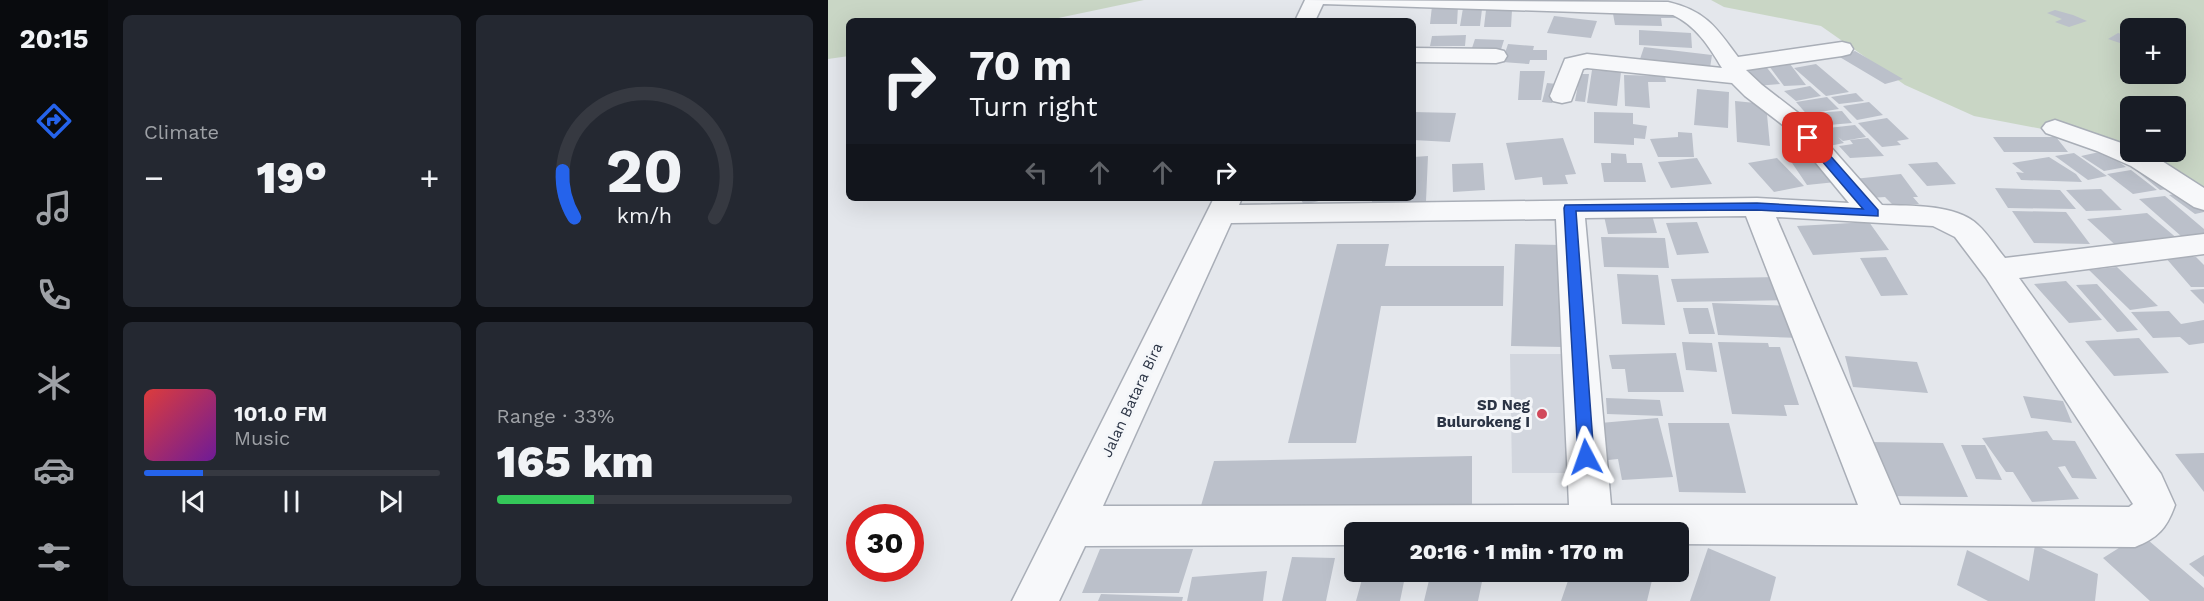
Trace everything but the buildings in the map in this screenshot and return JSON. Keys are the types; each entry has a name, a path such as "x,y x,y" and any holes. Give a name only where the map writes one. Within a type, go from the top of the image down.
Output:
{"street":[{"path":"1306,18 1315,0"},
{"path":"1330,0 1668,8 1684,11 1698,19 1745,85 1772,102 1799,126 1874,213"},
{"path":"1562,96 1573,64 1587,62 1735,70 1842,49"},
{"path":"1416,55 1496,56"},
{"path":"2055,128 2106,145 2141,160 2204,201"},
{"path":"1224,206 1757,207 1923,215 1950,222 1966,230 1997,270 2146,487 2154,505 2146,521 2135,527 1689,525"},
{"name":"Jalan Batara Bira","path":"1035,601 1073,526 1224,206"},
{"path":"1757,207 1887,524"},
{"path":"1570,208 1591,522"},
{"path":"1997,270 2204,244"},
{"path":"1073,526 1344,525"}],"shaded area":[{"name":"SD Neg Bulurokeng I","path":"1510,354 1568,354 1578,473 1512,473"}],"green space":[{"path":"828,0 1144,0 1058,18 846,18 846,56 828,59"},
{"path":"1711,0 2204,0 2204,202 2141,162 2186,162 2186,96 2120,96 2120,148 2110,142 1974,116 1905,85 1821,26 1724,7"}],"place":[{"name":"SD Neg Bulurokeng I","path":"1542,414"}],"route":[{"path":"1586,457 1570,208 1757,207 1874,213 1808,138"}]}
